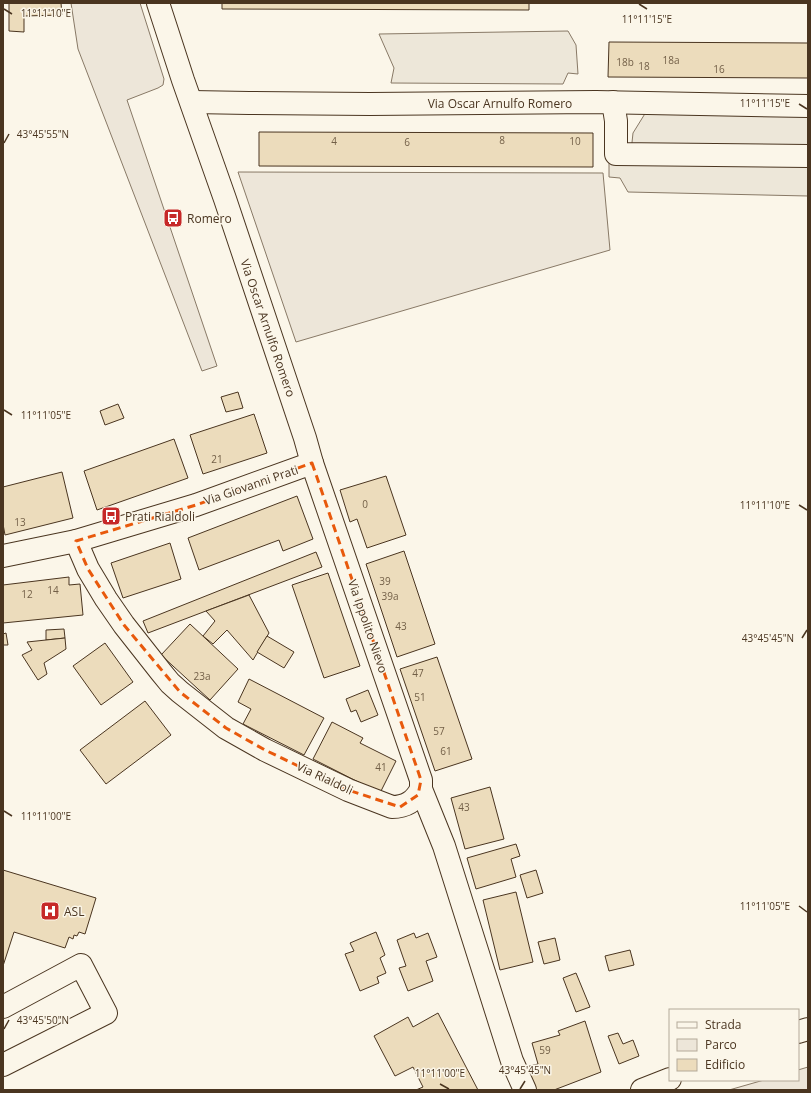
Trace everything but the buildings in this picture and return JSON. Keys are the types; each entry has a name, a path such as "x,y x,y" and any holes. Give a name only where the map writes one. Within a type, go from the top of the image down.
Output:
{"street":[{"name":"Via Oscar Arnulfo Romero","path":"158,3 305,438 312,463"},
{"name":"Via Oscar Arnulfo Romero","path":"192,102 248,104 612,102 808,106"},
{"path":"612,102 616,121 616,154 808,156"},
{"name":"Via Giovanni Prati","path":"76,541 196,505 312,463"},
{"name":"Via Ippolito Nievo","path":"312,463 421,780 421,789"},
{"path":"3,556 76,541"},
{"name":"Via Rialdoli","path":"76,541 88,569 106,599 145,653 170,683 226,728 265,750 348,790 392,807 400,807 408,804 414,800 421,789"},
{"path":"421,789 444,846 512,1060 525,1090"},
{"path":"3,1007 82,965 106,1013 3,1065"},
{"path":"642,1090 669,1079"}],"highlighted area":[{"path":"312,463 421,780 418,795 400,807 348,790 265,750 226,728 180,692 124,625 88,569 76,541 196,505"}],"green space":[{"path":"71,3 140,3 164,79 163,85 158,88 127,100 217,366 202,371 78,49"},
{"path":"238,172 603,173 610,250 296,342"},
{"path":"808,1067 808,1090 729,1090 760,1081 799,1081 799,1070"}],"shaded area":[{"path":"568,31 576,45 578,74 568,73 563,84 391,83 394,68 379,34"},
{"path":"646,112 808,113 808,196 628,192 620,178 609,177 609,149 631,152 633,133"}],"place":[{"name":"Romero","path":"173,218"},
{"name":"Prati Rialdoli","path":"111,516"},
{"name":"ASL","path":"50,911"}]}
